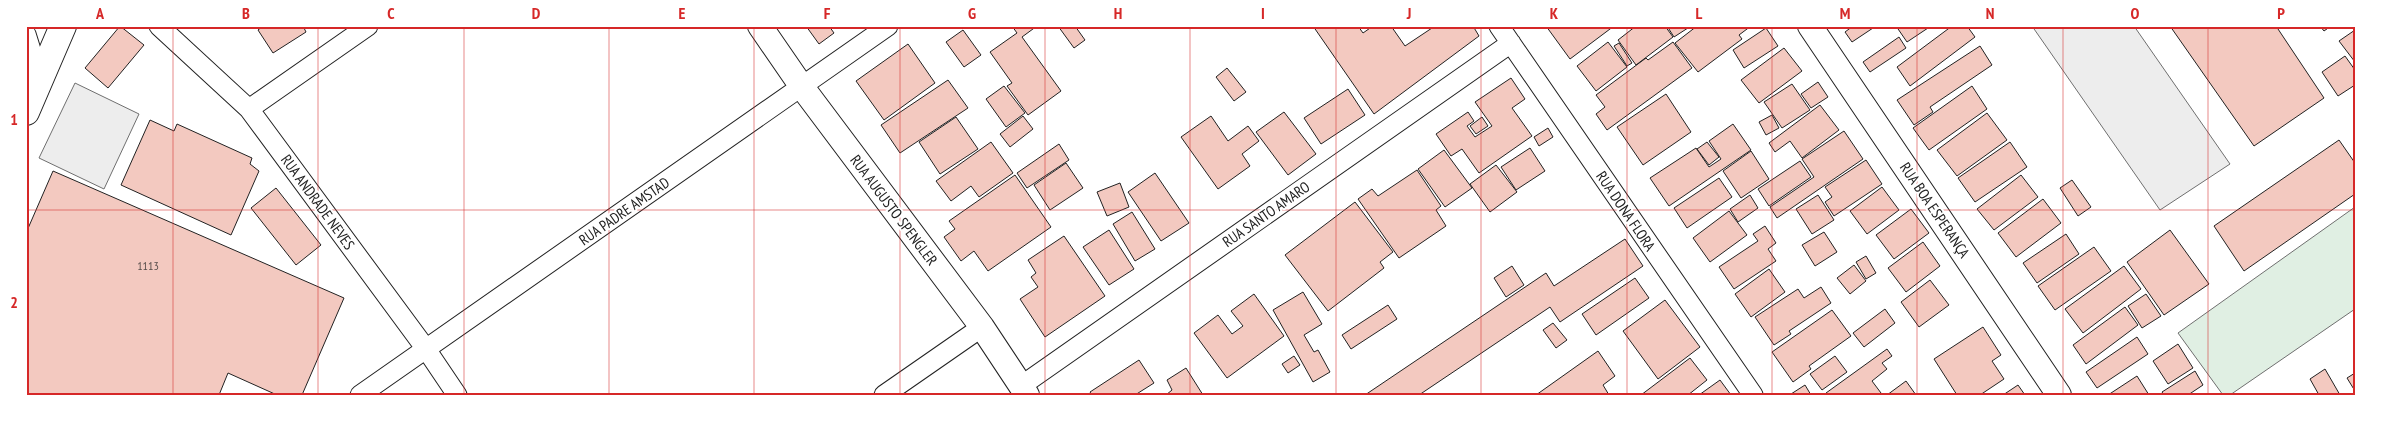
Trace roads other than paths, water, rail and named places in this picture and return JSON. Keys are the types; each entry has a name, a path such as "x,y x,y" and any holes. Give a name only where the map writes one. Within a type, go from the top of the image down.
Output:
{"main road":[{"path":"26,112 63,26"}],"street":[{"name":"RUA ANDRADE NEVES","path":"159,26 249,109 426,349 457,395"},
{"path":"249,109 368,26"},
{"name":"RUA AUGUSTO SPENGLER","path":"760,26 802,88 982,327 1024,390"},
{"name":"RUA PADRE AMSTAD","path":"360,395 802,88 888,26"},
{"name":"RUA DONA FLORA","path":"1499,26 1753,395"},
{"name":"RUA BOA ESPERANÇA","path":"1810,26 2059,395"},
{"path":"26,34 40,79"},
{"name":"RUA SANTO AMARO","path":"1024,390 1511,43"},
{"path":"884,395 982,327"}]}
